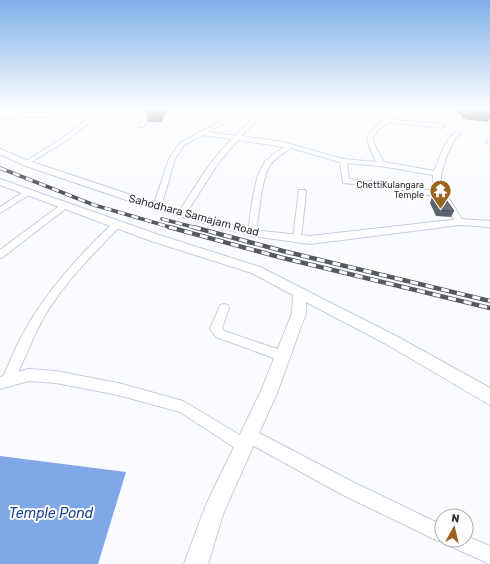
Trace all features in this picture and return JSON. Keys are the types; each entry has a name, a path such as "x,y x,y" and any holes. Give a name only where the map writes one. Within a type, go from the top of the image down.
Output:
{"street":[{"path":"26,163 71,134"},
{"path":"157,207 172,159 176,151 186,141 199,134"},
{"path":"211,134 269,141 343,161 380,164 437,174"},
{"path":"182,213 222,153 241,134"},
{"path":"371,134 370,136 372,146 380,164"},
{"path":"456,134 453,136 437,174 437,186 460,222"},
{"path":"252,233 261,183 266,166 290,146"},
{"name":"Sahodhara Samajam Road","path":"0,151 26,163 157,207 252,233 310,240 460,222 490,224"},
{"path":"343,161 346,180 443,195"},
{"path":"0,182 117,224 256,270 391,340 490,397"},
{"path":"297,238 302,192"},
{"path":"0,211 28,193"},
{"path":"0,255 65,206"},
{"path":"4,383 19,358 27,337 44,308 80,261 117,224"},
{"path":"196,564 213,512 269,393 299,313 300,292"},
{"path":"224,308 216,328 220,334 282,356"},
{"path":"4,383 28,375 49,377 118,389 183,407 247,441 434,530"},
{"path":"474,548 490,555"}],"water":[{"name":"Temple Pond","path":"0,456 126,472 98,564 0,564"}],"building":[{"path":"432,197 445,198 454,211 439,210"}],"railway":[{"path":"0,168 94,205 173,228"},
{"path":"162,219 197,228"},
{"path":"169,227 279,257 490,308"},
{"path":"193,227 283,251 490,301"}],"place":[{"name":"ChettiKulangara Temple","path":"440,210"}]}
